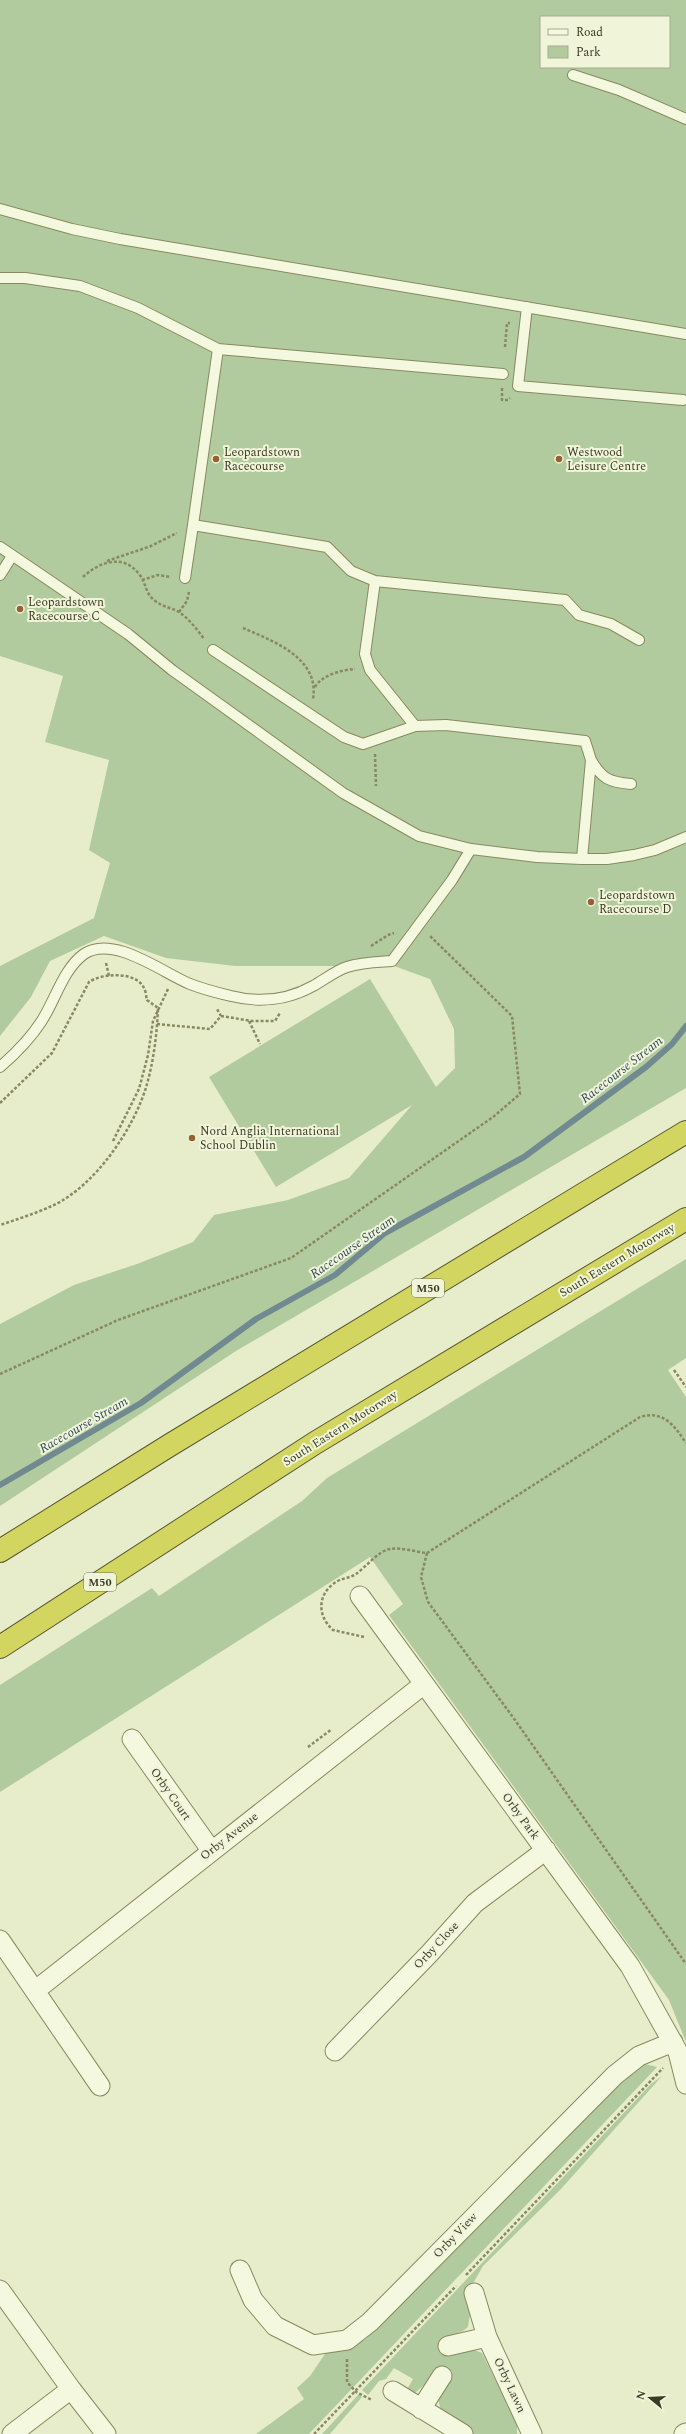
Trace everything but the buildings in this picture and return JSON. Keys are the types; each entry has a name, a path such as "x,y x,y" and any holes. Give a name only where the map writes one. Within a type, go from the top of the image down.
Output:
{"highway":[{"name":"M50","path":"0,1551 170,1445 686,1132"},
{"name":"South Eastern Motorway","path":"0,1647 315,1443 686,1219"}],"street":[{"name":"Orby Park","path":"360,1596 630,1966 676,2047 686,2084"},
{"name":"Orby Avenue","path":"36,1990 211,1850 424,1684"},
{"name":"Orby Court","path":"132,1739 211,1850"},
{"name":"Orby Close","path":"335,2051 429,1954 475,1903 546,1850"},
{"path":"0,1940 36,1990 100,2086"},
{"name":"Orby View","path":"240,2270 253,2300 275,2326 313,2345 347,2340 370,2322 615,2075 639,2056 676,2047"},
{"path":"0,2290 106,2434"},
{"name":"Orby Lawn","path":"474,2294 487,2337 532,2434"},
{"path":"448,2346 487,2337"},
{"path":"421,2409 442,2376"},
{"path":"12,2434 72,2389"},
{"path":"393,2391 463,2434"}],"lane":[{"path":"572,75 619,90 686,119"},
{"path":"0,209 72,229 120,239 686,334"},
{"path":"0,278 26,278 80,286 156,316 218,349 503,374"},
{"path":"527,307 518,386 683,400"},
{"path":"185,578 218,349"},
{"path":"193,525 327,547 351,571 375,581 565,600 579,615 611,624 639,640"},
{"path":"0,547 128,634 172,670 343,793 419,836 470,849 537,857 582,859 634,855 655,850 686,837"},
{"path":"0,574 12,556"},
{"path":"375,581 365,654 370,670 415,726"},
{"path":"213,650 344,737 363,744 415,726 446,725 585,740 591,760 598,772 612,782 631,784"},
{"path":"582,859 591,760"},
{"path":"0,1067 31,1035 71,967 85,953 97,948 117,950 191,984 207,989 232,996 274,1000 296,995 345,968 358,964 392,961 452,880 470,849"}],"path":[{"path":"83,577 92,568 104,562 151,546 193,525"},
{"path":"104,562 123,563 133,568 142,580 151,597 163,607 179,612 213,650"},
{"path":"142,580 158,575 185,578"},
{"path":"179,612 187,601"},
{"path":"243,628 286,647 304,666 315,688"},
{"path":"310,714 315,688 321,681 334,674 353,670 370,670"},
{"path":"374,740 376,786"},
{"path":"0,1374 118,1320 291,1258 493,1117 520,1094 512,1016 419,924"},
{"path":"366,948 381,941 388,935 397,934"},
{"path":"105,957 109,976"},
{"path":"0,1103 52,1052 89,982 94,978 123,975 140,983 144,988 147,1000 158,1008"},
{"path":"113,1141 139,1089 148,1055 151,1027 158,1008 174,976"},
{"path":"157,1024 205,1030 214,1026 221,1016 207,989"},
{"path":"0,1225 55,1204 91,1178 105,1162 129,1124 147,1085 157,1024 158,1008"},
{"path":"249,1021 260,1044"},
{"path":"674,1370 686,1387"},
{"path":"371,1641 360,1635 338,1632 328,1625 320,1610 326,1591 338,1581 355,1575 386,1550 395,1549 427,1553 640,1417 647,1415 664,1418 672,1422 686,1443"},
{"path":"427,1553 421,1577 428,1602 515,1720 686,1964"},
{"path":"308,1747 338,1725"},
{"path":"463,2278 676,2047"},
{"path":"314,2434 356,2392 458,2283"},
{"path":"347,2340 347,2382 356,2392 372,2400"}],"green space":[{"name":"Leopardstown Racecourse","path":"0,0 686,0 686,1088 236,1351 0,1506 0,1324 74,1285 137,1264 193,1242 214,1215 288,1200 349,1178 412,1105 276,1187 209,1077 370,979 436,1087 455,1068 454,1029 430,979 394,966 235,966 166,958 104,936 50,961 31,997 0,1036 0,966 94,918 110,863 89,850 109,760 45,742 63,676 0,656"},
{"path":"686,1259 686,1358 668,1370 686,1397 686,2042 669,2000 389,1615 403,1604 370,1557 0,1792 0,1685 152,1588 159,1596 302,1501 327,1478"},
{"path":"645,2064 657,2067 309,2434 256,2434 304,2399 297,2388 310,2376 327,2351 349,2347 366,2339 622,2074"},
{"path":"662,2076 561,2189 483,2266 467,2294 470,2314 468,2327 463,2331 444,2338 482,2353 517,2423 517,2434 472,2434 441,2411 438,2399 450,2377 435,2368 424,2385 415,2393 406,2391 413,2379 394,2368 386,2379 379,2381 368,2395 362,2390 651,2084"},
{"path":"359,2394 362,2397 330,2434 322,2434"}],"waterway":[{"name":"Racecourse Stream","path":"0,1485 141,1403 256,1319 335,1275 385,1233 524,1157 646,1067 672,1044 686,1026"}],"place":[{"name":"Leopardstown Racecourse","path":"216,459"},
{"name":"Westwood Leisure Centre","path":"559,459"},
{"name":"Leopardstown Racecourse C","path":"20,609"},
{"name":"Leopardstown Racecourse D","path":"591,902"},
{"name":"Nord Anglia International School Dublin","path":"192,1138"}]}
